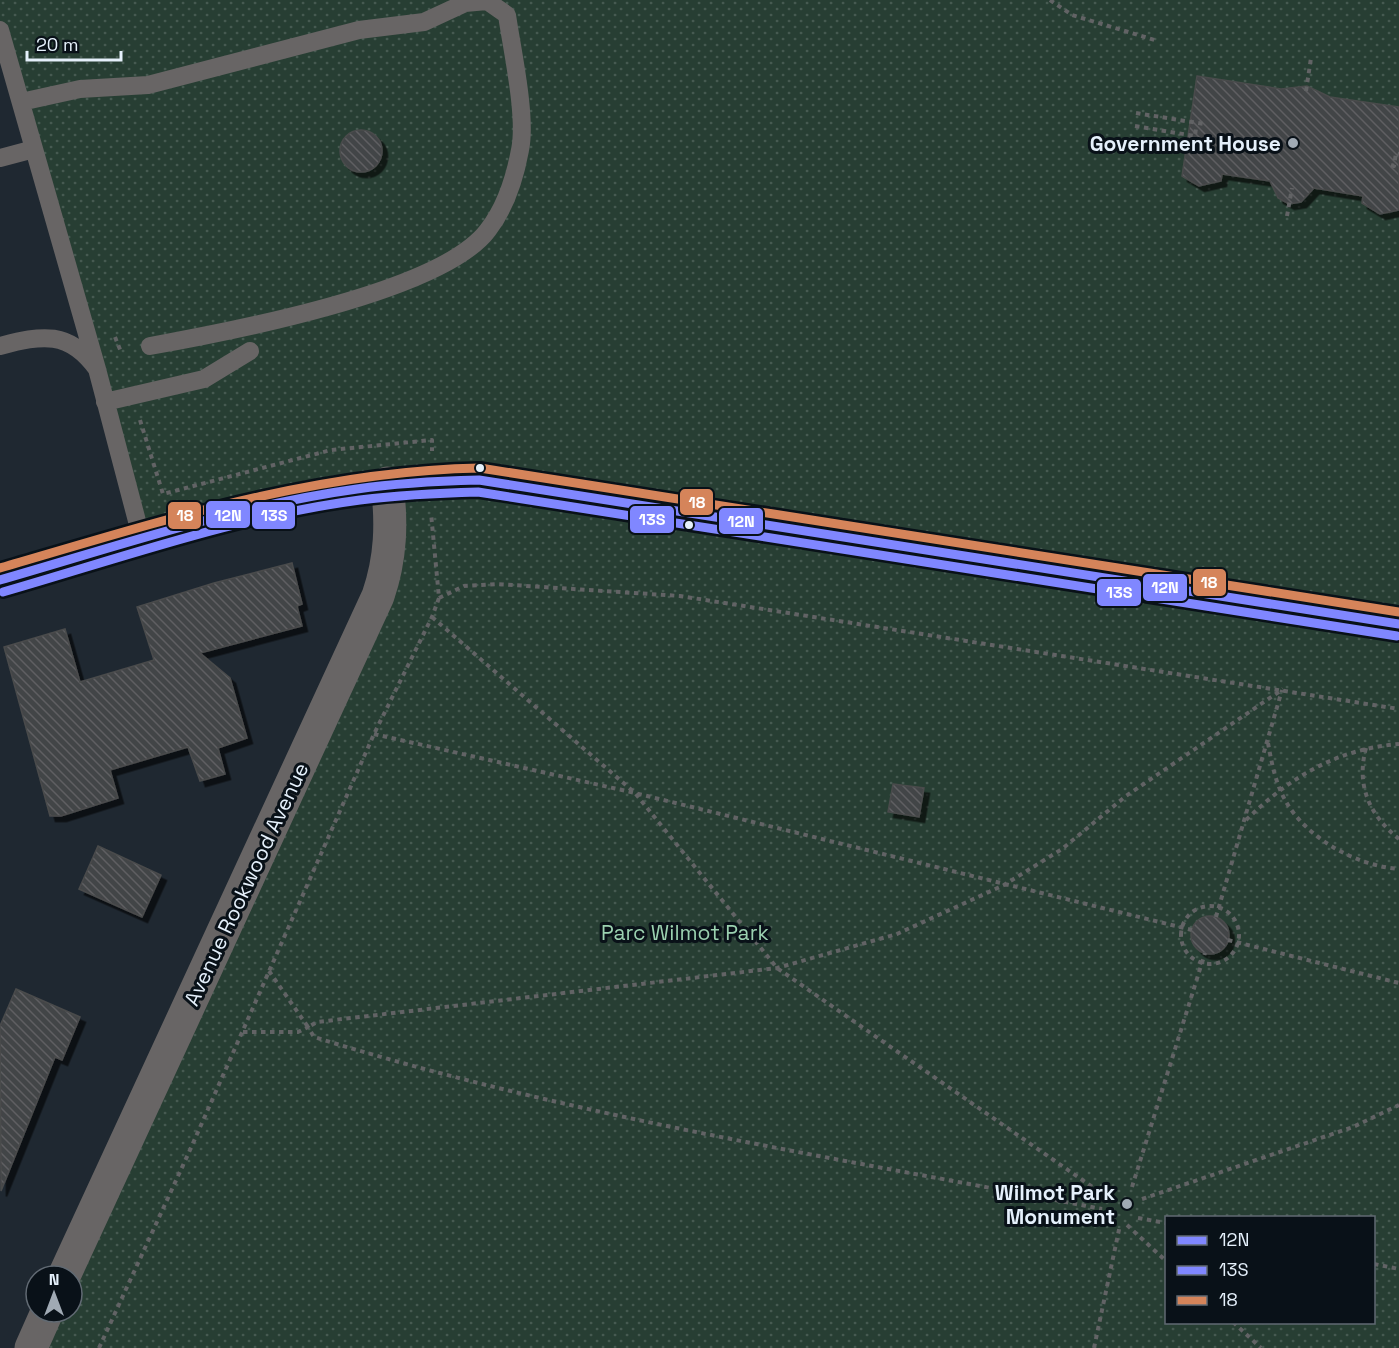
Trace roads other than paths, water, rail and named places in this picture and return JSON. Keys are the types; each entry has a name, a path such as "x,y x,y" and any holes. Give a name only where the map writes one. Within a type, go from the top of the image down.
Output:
{"main road":[{"path":"0,580 282,501 387,483 479,480 1399,624"}],"street":[{"name":"Avenue Rookwood Avenue","path":"70,1264 378,596 388,567 391,532 387,483"},
{"path":"31,1348 42,1324"}],"lane":[{"path":"21,102 80,89 148,85 359,30 424,22 465,3 485,1 507,15 519,92 521,148 510,189 488,231 446,265 364,296 207,336 150,346"},
{"path":"0,30 97,369 142,540"},
{"path":"0,158 34,149"},
{"path":"0,346 47,337 67,341 85,352 97,369"},
{"path":"105,402 204,379 250,351"}],"place":[{"name":"Government House","path":"1293,143"},
{"name":"Wilmot Park Monument","path":"1127,1204"}],"park label":[{"name":"Parc Wilmot Park","path":"685,932"}]}
